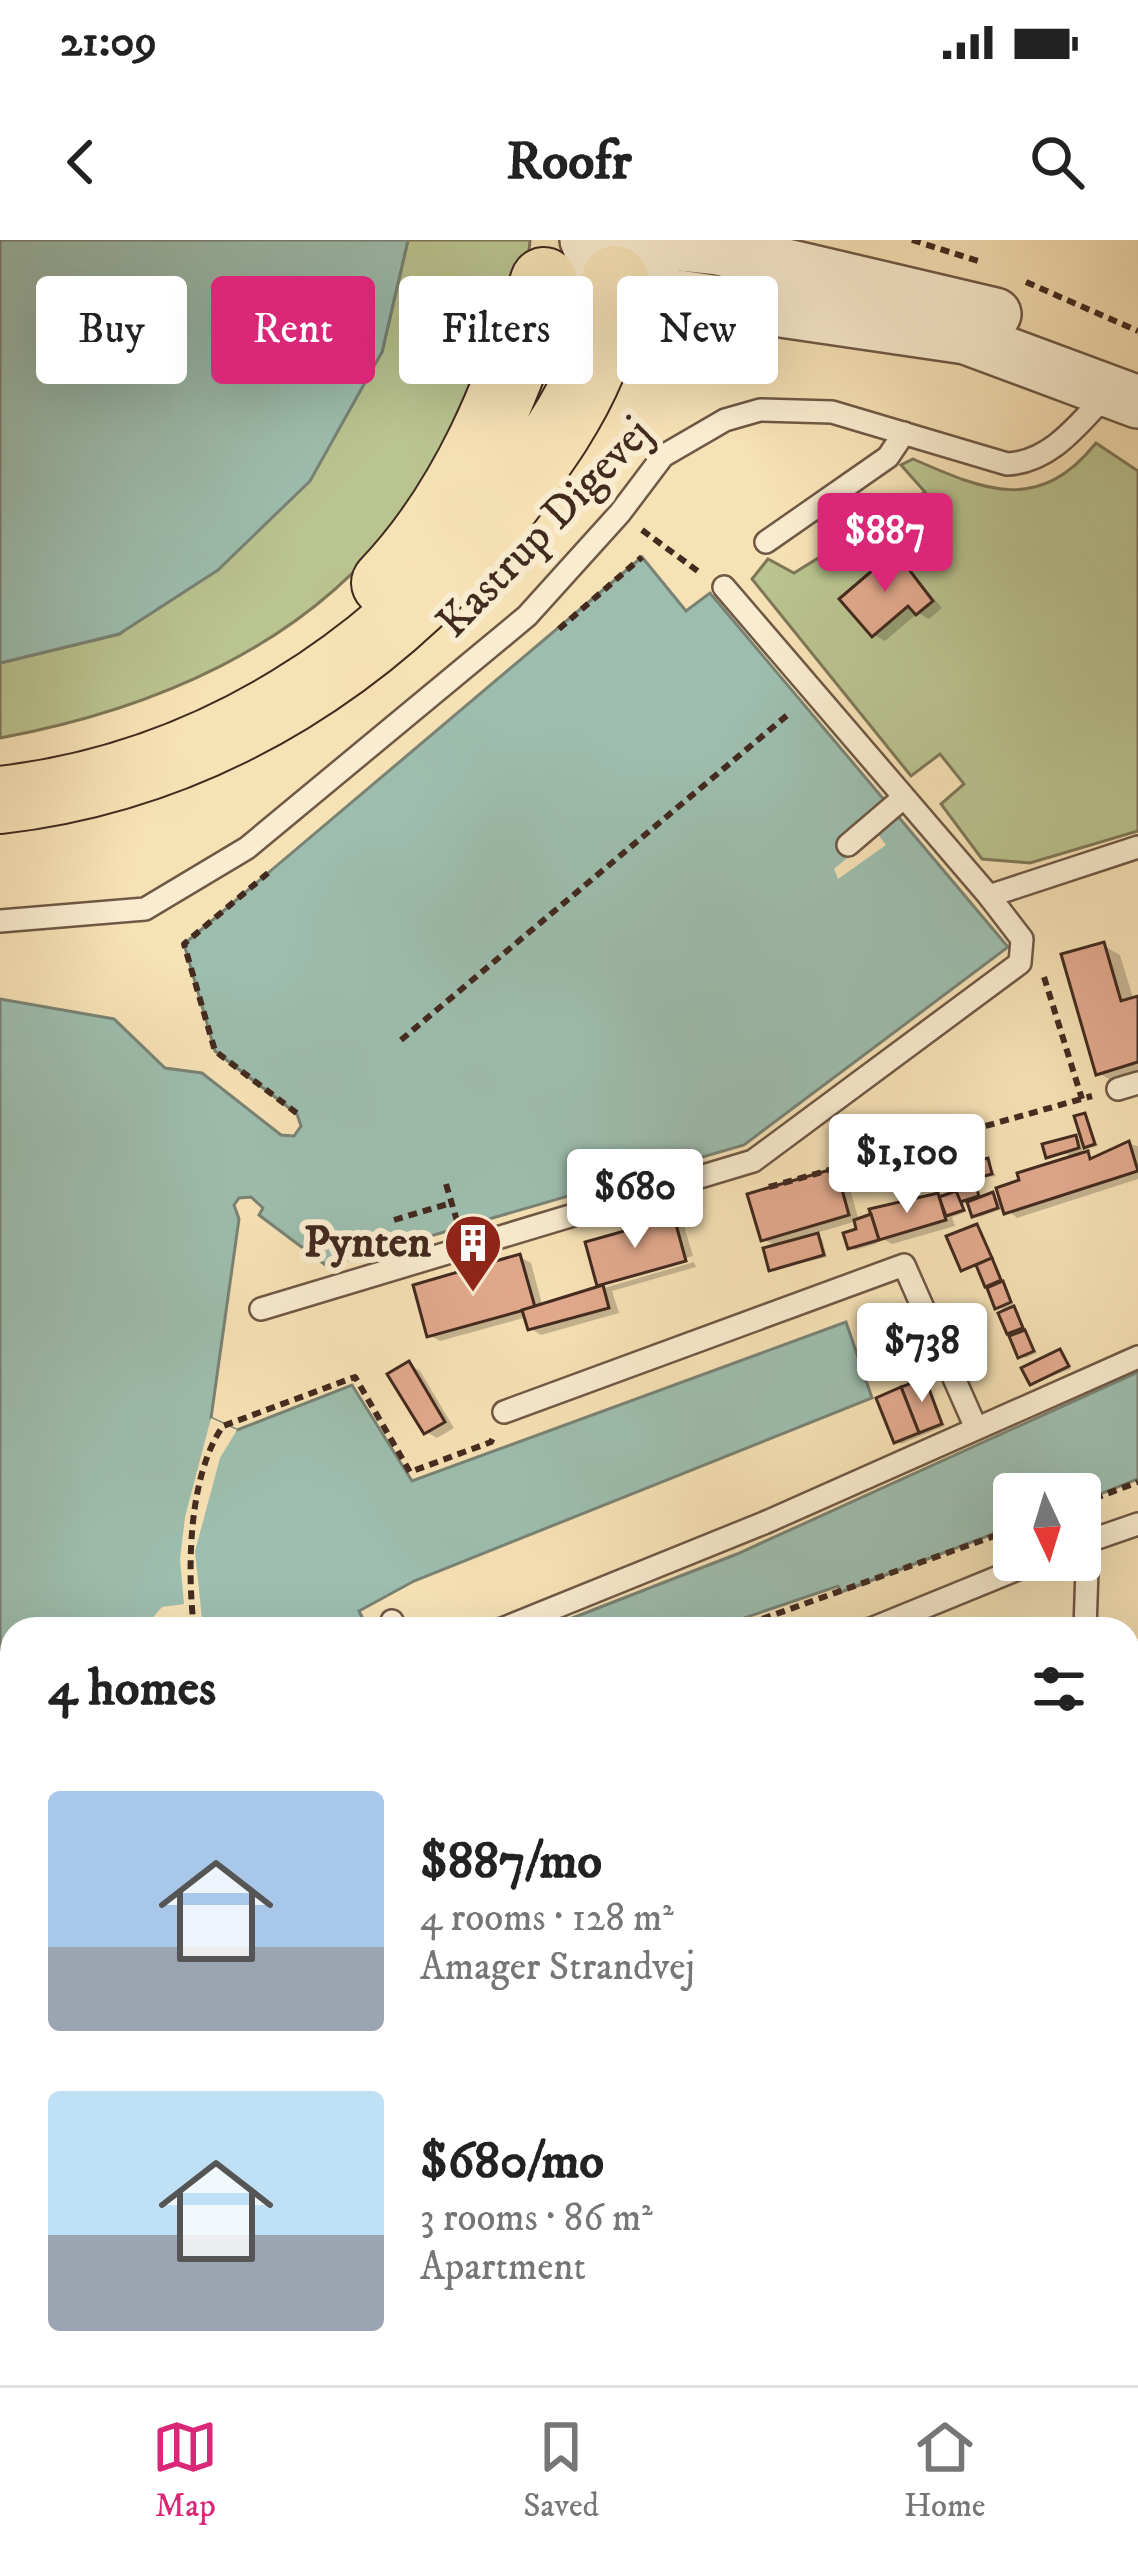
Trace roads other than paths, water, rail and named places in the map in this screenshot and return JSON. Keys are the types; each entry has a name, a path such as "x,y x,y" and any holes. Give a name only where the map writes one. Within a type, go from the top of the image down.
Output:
{"highway":[{"path":"0,765 110,742 189,713 256,680 353,612 410,556 464,474 509,386 594,252"},
{"path":"0,800 116,777 208,744 294,698 383,634 488,529 559,432 593,365 594,252"}],"street":[{"path":"594,252 644,291 966,338 1130,384"}],"lane":[{"name":"Kastrup Digevej","path":"0,921 146,909 247,848 527,616 620,513 663,456 725,420 796,408 1007,464 1024,464 1054,448 1130,384"},
{"path":"766,542 888,457 904,433"},
{"path":"261,1309 753,1161 1019,963 1022,939 989,896 724,587"},
{"path":"848,845 903,798"},
{"path":"989,896 1138,847"},
{"path":"504,1412 904,1264 976,1428"},
{"path":"532,1617 764,1523 1138,1357"},
{"path":"1101,1537 1138,1525"},
{"path":"900,1617 993,1579"},
{"path":"1084,1581 1085,1617"}],"place":[{"name":"Pynten","path":"473,1294"}]}
